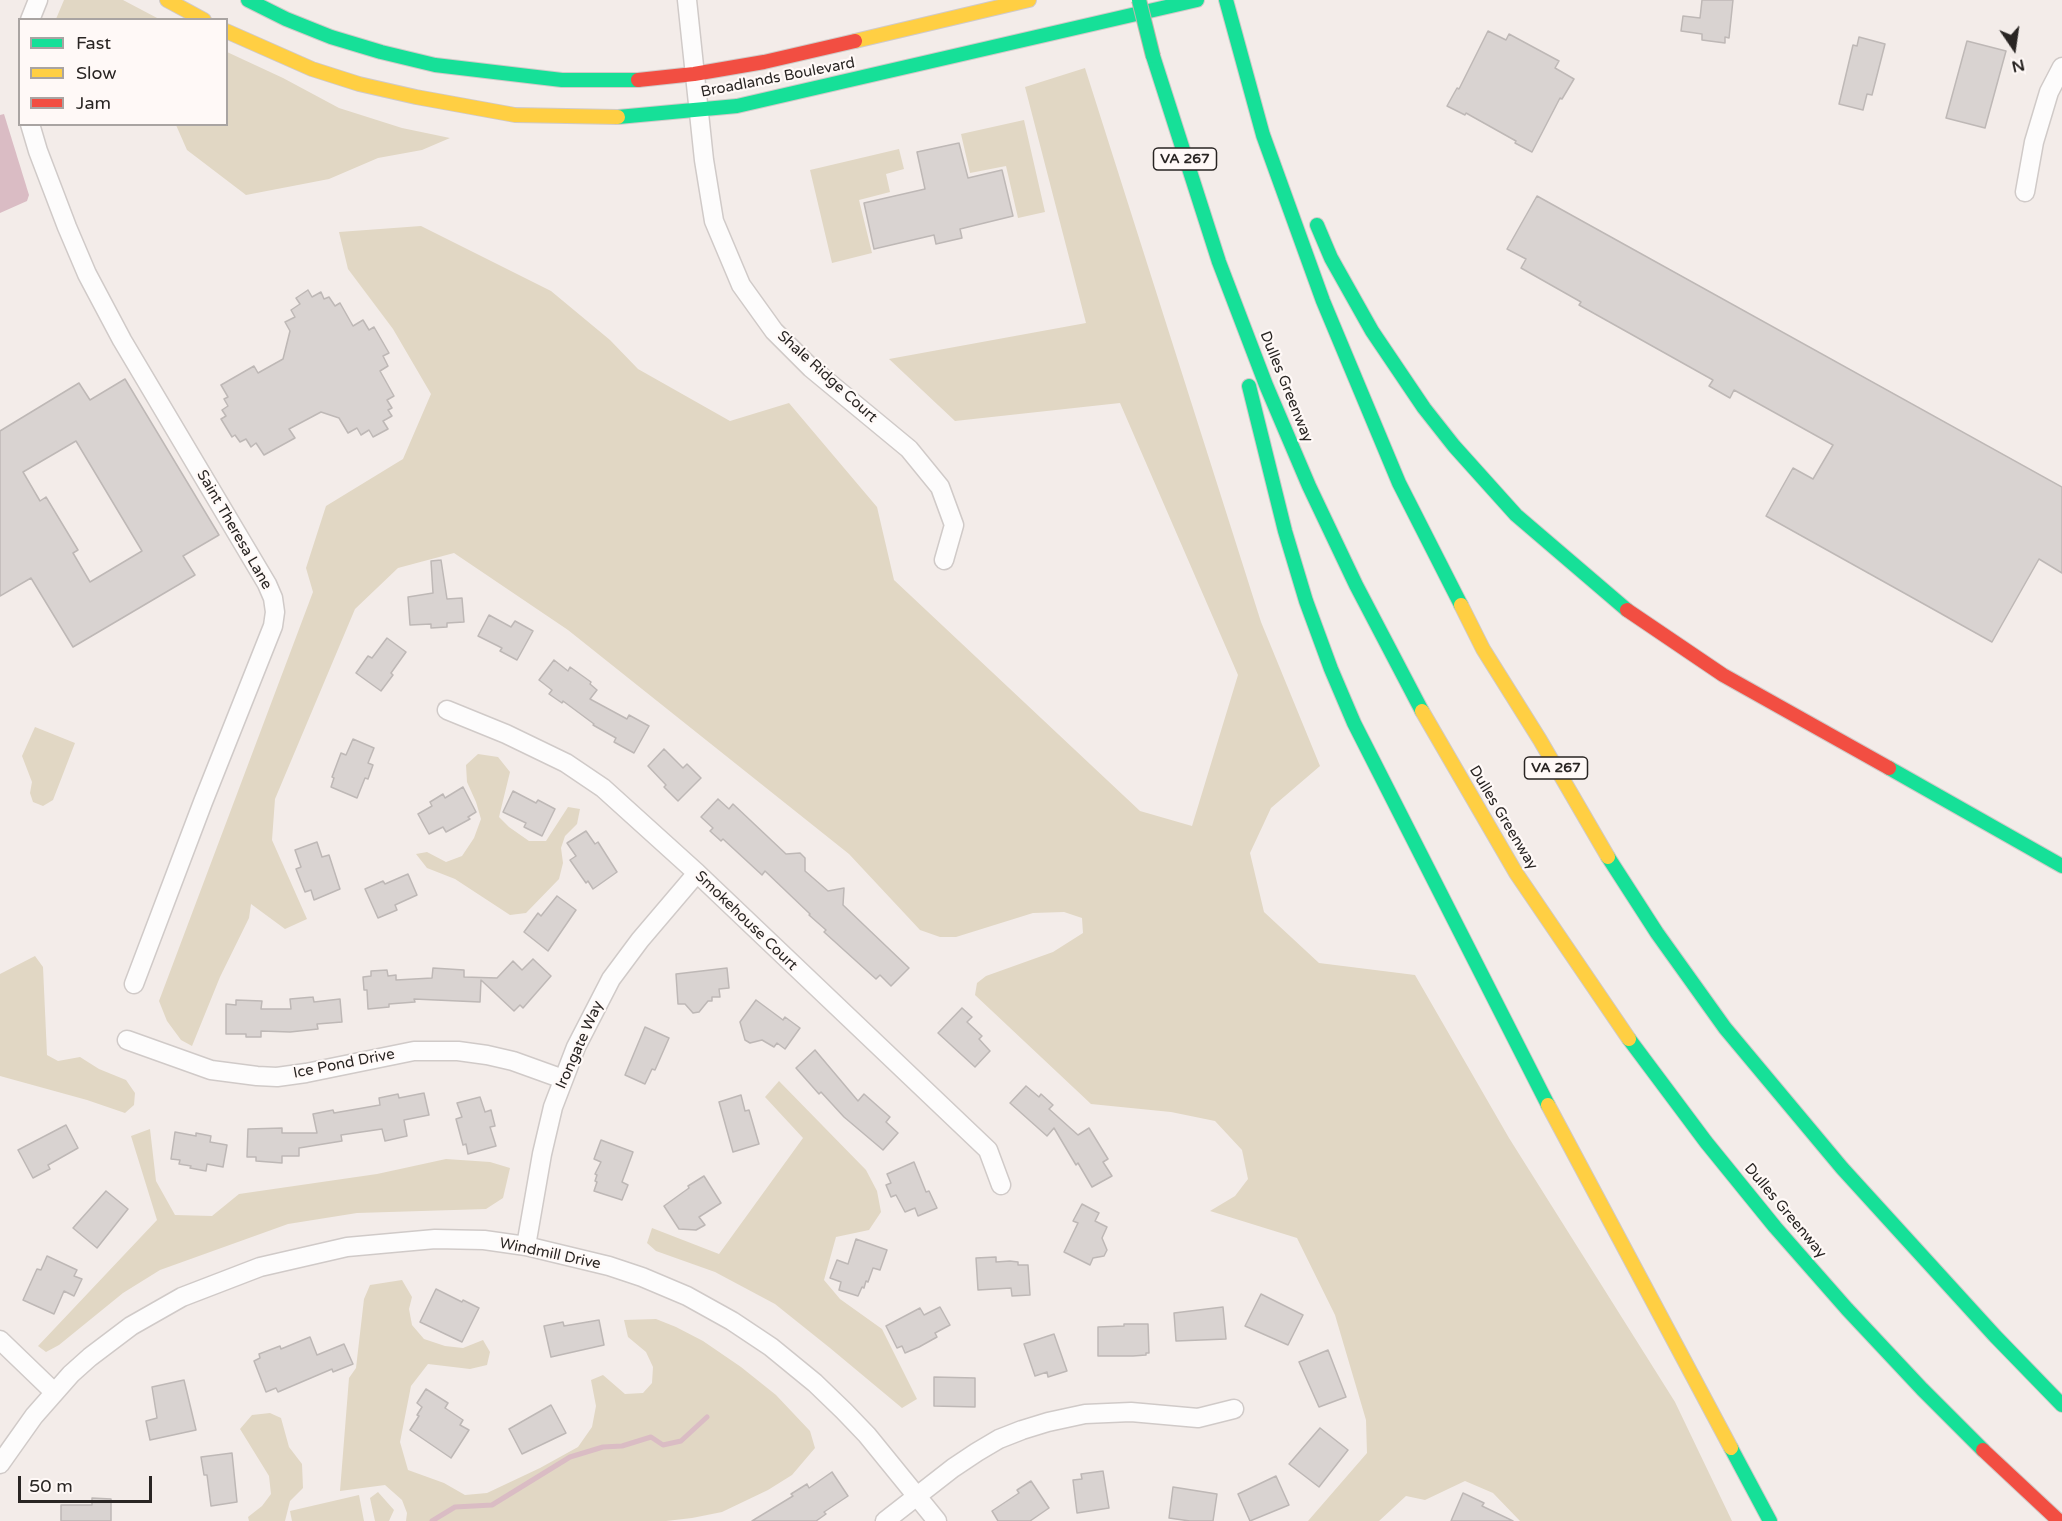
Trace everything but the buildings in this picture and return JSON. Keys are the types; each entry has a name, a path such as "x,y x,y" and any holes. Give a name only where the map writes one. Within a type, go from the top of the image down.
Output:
{"main road":[{"path":"167,0 200,18"},
{"name":"Broadlands Boulevard","path":"248,0 286,19 332,37 435,65 562,80 627,81 694,74 764,62 1029,0"},
{"name":"Dulles Greenway","path":"1139,0 1153,56 1191,179 1219,262 1266,385 1356,585 1406,683 1516,873 1639,1054 1768,1218 1847,1309 1922,1389 2010,1477 2059,1521"},
{"name":"Broadlands Boulevard","path":"228,32 312,69 359,84 465,107 515,115 627,117 737,106 1197,0"},
{"name":"VA 267","path":"1226,0 1263,135 1323,302 1399,483 1483,649 1540,740 1616,871 1725,1028 1779,1095 1916,1250 2058,1401"},
{"path":"1234,34 1276,129"},
{"path":"1313,215 1331,258 1372,331 1424,408 1454,446 1516,515 1638,619 1723,675 2062,866"},
{"path":"1219,262 1285,531 1306,601 1354,723 1536,1083 1770,1521"}],"street":[{"path":"31,18 38,0"},
{"name":"Shale Ridge Court","path":"687,0 698,111 714,221 741,285 774,331 811,368 909,449 940,488 954,525 944,560"},
{"path":"2025,192 2034,142 2049,92 2062,67"},
{"name":"Saint Theresa Lane","path":"31,126 38,151 87,274 128,350 267,584 273,598 275,612 273,626 134,984"},
{"name":"Smokehouse Court","path":"447,710 506,734 566,763 603,788 697,873 988,1150 1001,1185"},
{"name":"Irongate Way","path":"526,1246 542,1154 553,1107 563,1079 599,1000 611,979 640,940 697,873"},
{"name":"Ice Pond Drive","path":"127,1040 211,1070 257,1076 278,1077 306,1073 414,1051 458,1051 513,1061 563,1079"},
{"name":"Windmill Drive","path":"0,1464 54,1392 90,1357 131,1326 182,1297 260,1267 347,1247 390,1241 483,1240 526,1246 609,1266 687,1296 732,1321 771,1347 815,1383 867,1435 937,1521"},
{"path":"0,1340 54,1392"},
{"path":"885,1521 977,1452 999,1439 1048,1422 1085,1414 1131,1412 1198,1418 1234,1409"}],"shaded area":[{"path":"64,0 123,0 157,18 56,18"},
{"path":"228,52 339,108 402,128 450,138 422,150 378,158 329,179 246,195 187,150 176,126 228,126"},
{"path":"1085,68 1261,622 1320,766 1271,808 1250,853 1264,912 1319,963 1415,975 1509,1138 1675,1402 1732,1521 1520,1521 1493,1493 1465,1481 1425,1500 1406,1496 1379,1521 1308,1521 1367,1453 1366,1420 1335,1315 1297,1238 1210,1211 1235,1196 1248,1179 1242,1150 1215,1121 1171,1112 1091,1104 975,995 977,983 986,976 1053,952 1083,933 1082,918 1064,912 1033,913 956,937 940,937 920,930 849,854 568,630 454,553 398,568 355,609 275,799 272,840 307,919 285,929 251,904 249,918 220,977 192,1046 181,1040 167,1021 159,1001 313,592 306,568 326,506 403,459 431,394 393,329 348,269 339,232 421,226 551,291 610,340 638,369 730,421 789,403 877,507 894,580 1140,811 1192,826 1238,675 1120,403 955,421 889,359 1086,323 1025,87"},
{"path":"4,114 29,195 27,201 0,213 0,115"},
{"path":"1024,120 1045,212 1018,218 1006,166 970,173 961,134"},
{"path":"899,149 904,169 886,174 890,192 859,200 872,253 832,263 810,170"},
{"path":"35,727 75,743 53,800 43,806 33,802 30,793 32,782 22,756"},
{"path":"478,754 498,757 510,772 499,817 529,841 546,841 568,807 580,809 577,824 565,836 561,848 563,863 559,879 526,913 510,915 455,879 427,868 416,854 427,852 446,862 462,856 474,838 481,819 467,782 466,765"},
{"path":"35,956 43,967 47,1055 58,1061 80,1057 99,1069 126,1080 135,1093 134,1105 125,1113 0,1076 0,974"},
{"path":"779,1081 866,1170 877,1191 881,1212 869,1230 836,1237 824,1280 840,1299 882,1329 917,1399 902,1408 775,1304 715,1272 656,1251 647,1243 652,1228 719,1254 803,1138 765,1097"},
{"path":"150,1129 156,1181 175,1215 212,1216 239,1194 377,1174 446,1159 490,1162 510,1168 503,1198 486,1209 357,1213 288,1224 160,1270 123,1293 59,1345 46,1352 38,1346 157,1220 131,1136"},
{"path":"402,1280 412,1297 409,1309 412,1325 424,1339 445,1346 463,1348 483,1340 490,1352 487,1365 470,1369 428,1364 411,1386 400,1442 408,1470 444,1483 465,1495 487,1493 578,1447 592,1427 596,1406 591,1380 603,1375 625,1394 643,1393 652,1383 653,1367 646,1352 628,1337 624,1320 656,1319 703,1341 776,1395 810,1431 815,1448 792,1475 768,1490 722,1512 692,1518 666,1521 406,1521 407,1513 402,1500 385,1485 340,1491 349,1378 356,1368 364,1299 370,1285"},
{"path":"270,1413 281,1418 289,1447 302,1464 303,1488 290,1501 285,1521 249,1521 248,1517 262,1506 271,1494 269,1476 240,1429 252,1415"},
{"path":"378,1492 394,1510 389,1521 375,1521 370,1498"},
{"path":"359,1495 364,1521 292,1521 290,1511"}],"waterway":[{"path":"432,1521 455,1507 492,1505 570,1457 651,1437 663,1445 681,1441 707,1417"}],"traffic: fast":[{"path":"248,0 286,19 331,37 435,65 562,80 638,80"},
{"path":"1139,0 1153,56"},
{"path":"618,117 737,106 1197,0"},
{"path":"1226,0 1263,135 1323,301 1399,483 1461,605"},
{"path":"1153,56 1219,262 1266,385 1309,486 1356,585 1422,711"},
{"path":"1317,225 1331,258 1372,331 1424,408 1454,446 1516,515 1627,610"},
{"path":"1249,386 1285,531 1306,601 1331,669 1354,723 1548,1105"},
{"path":"1889,768 2062,866"},
{"path":"1608,857 1657,933 1725,1028 1842,1168 1995,1336 2062,1405"},
{"path":"1629,1039 1706,1142 1775,1227 1847,1309 1983,1450"},
{"path":"1731,1448 1770,1521"}],"traffic: slow":[{"path":"167,0 200,18"},
{"path":"855,41 1029,0"},
{"path":"228,32 312,69 359,84 416,97 515,115 618,117"},
{"path":"1461,605 1483,649 1540,740 1608,857"},
{"path":"1422,711 1516,873 1629,1039"},
{"path":"1548,1105 1731,1448"}],"traffic: jam":[{"path":"638,80 694,74 764,62 855,41"},
{"path":"1627,610 1723,675 1889,768"},
{"path":"1983,1450 2059,1521"}]}
